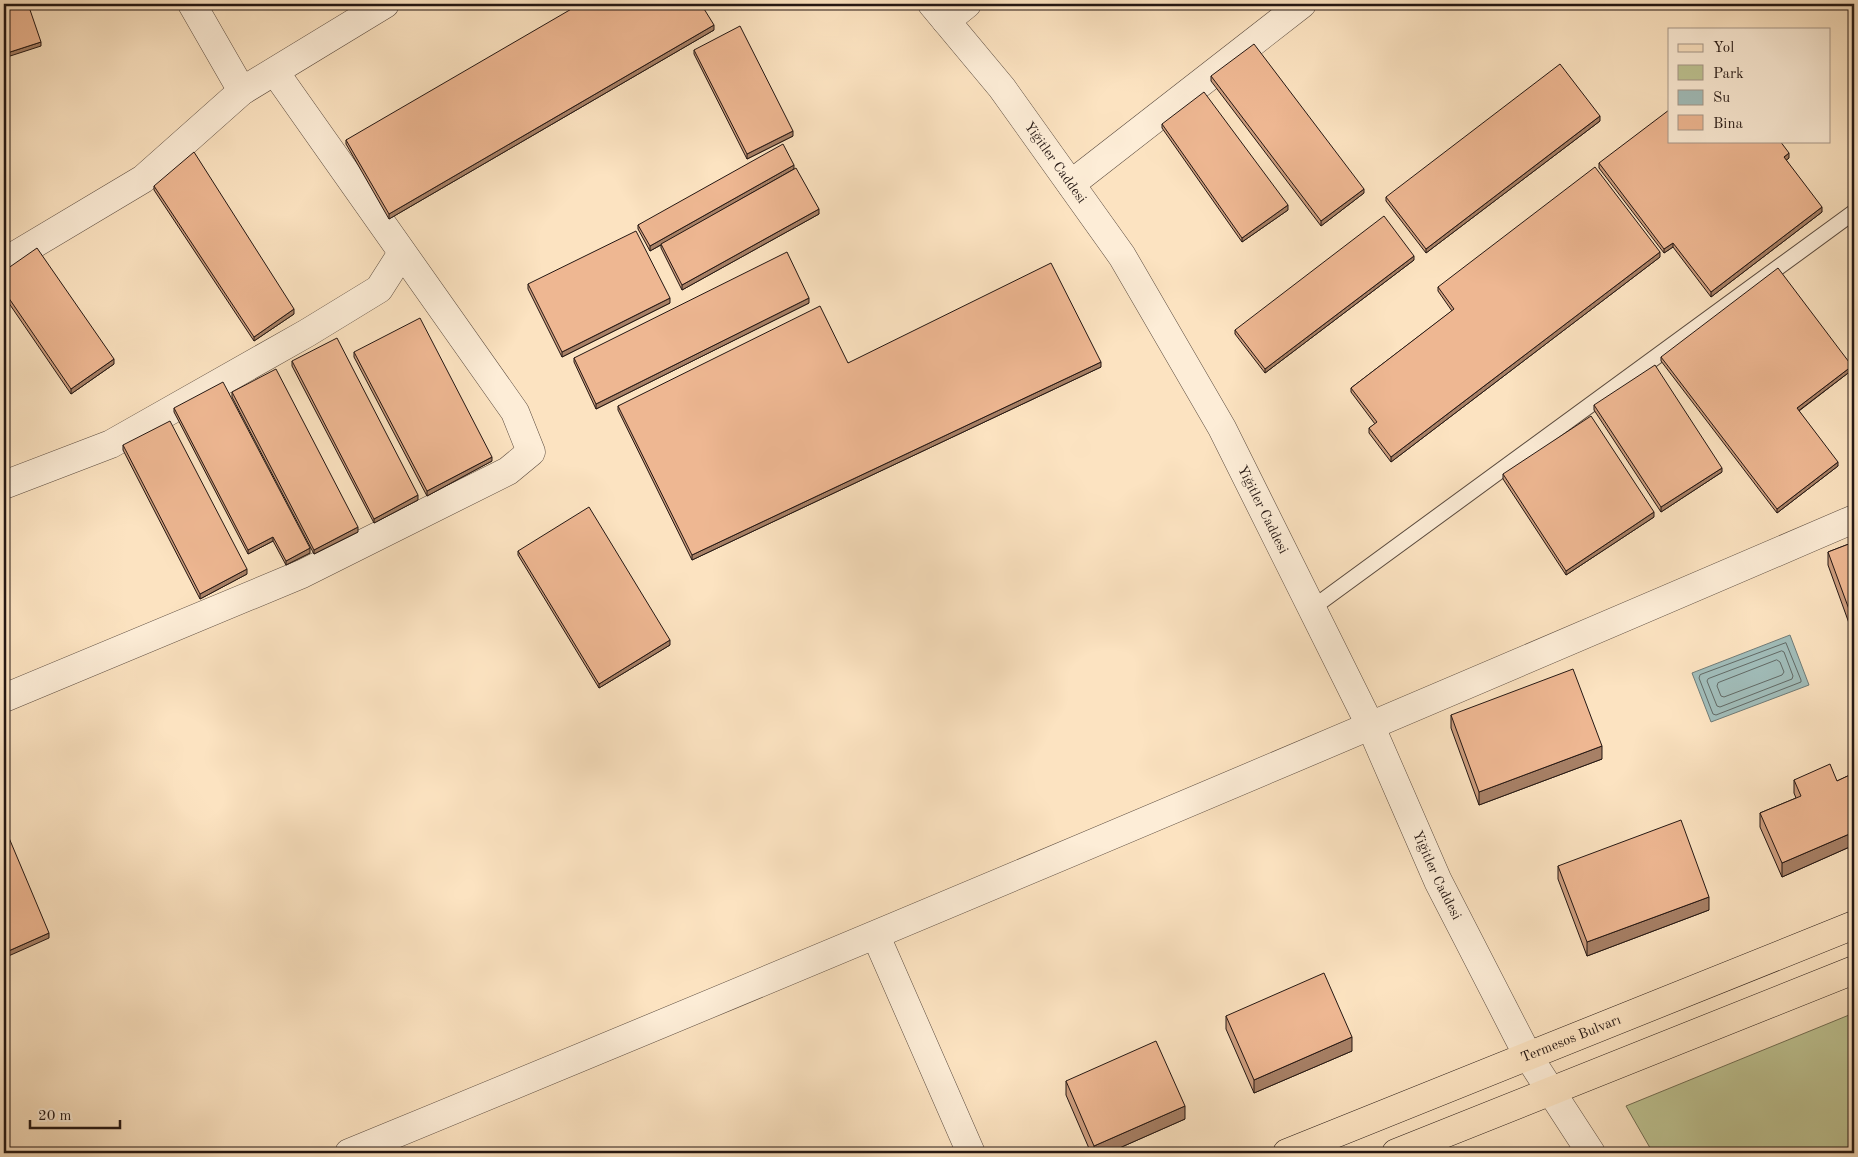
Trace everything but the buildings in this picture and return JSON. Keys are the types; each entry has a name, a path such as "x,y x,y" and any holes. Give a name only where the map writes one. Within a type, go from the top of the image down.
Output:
{"main road":[{"name":"Termesos Bulvarı","path":"1287,1153 1854,925"},
{"path":"1396,1153 1854,970"}],"street":[{"path":"192,4 242,92"},
{"path":"4,262 143,179 242,92 385,4"},
{"path":"939,12 967,4"},
{"path":"1071,184 1302,4"},
{"name":"Yiğitler Caddesi","path":"939,12 1002,88 1122,256 1222,428 1311,610 1371,727 1438,881 1528,1056 1591,1153"},
{"path":"4,698 302,574 508,471 531,452 515,412 274,72"},
{"path":"4,485 111,444 306,332 378,289 402,253"},
{"path":"349,1153 876,936 1371,727 1854,519"},
{"path":"876,936 970,1153"}],"lane":[{"path":"1311,610 1854,212"}],"green space":[{"path":"1854,1013 1854,1153 1653,1153 1626,1106"}],"water":[{"path":"1790,635 1809,685 1711,722 1692,673"}]}
